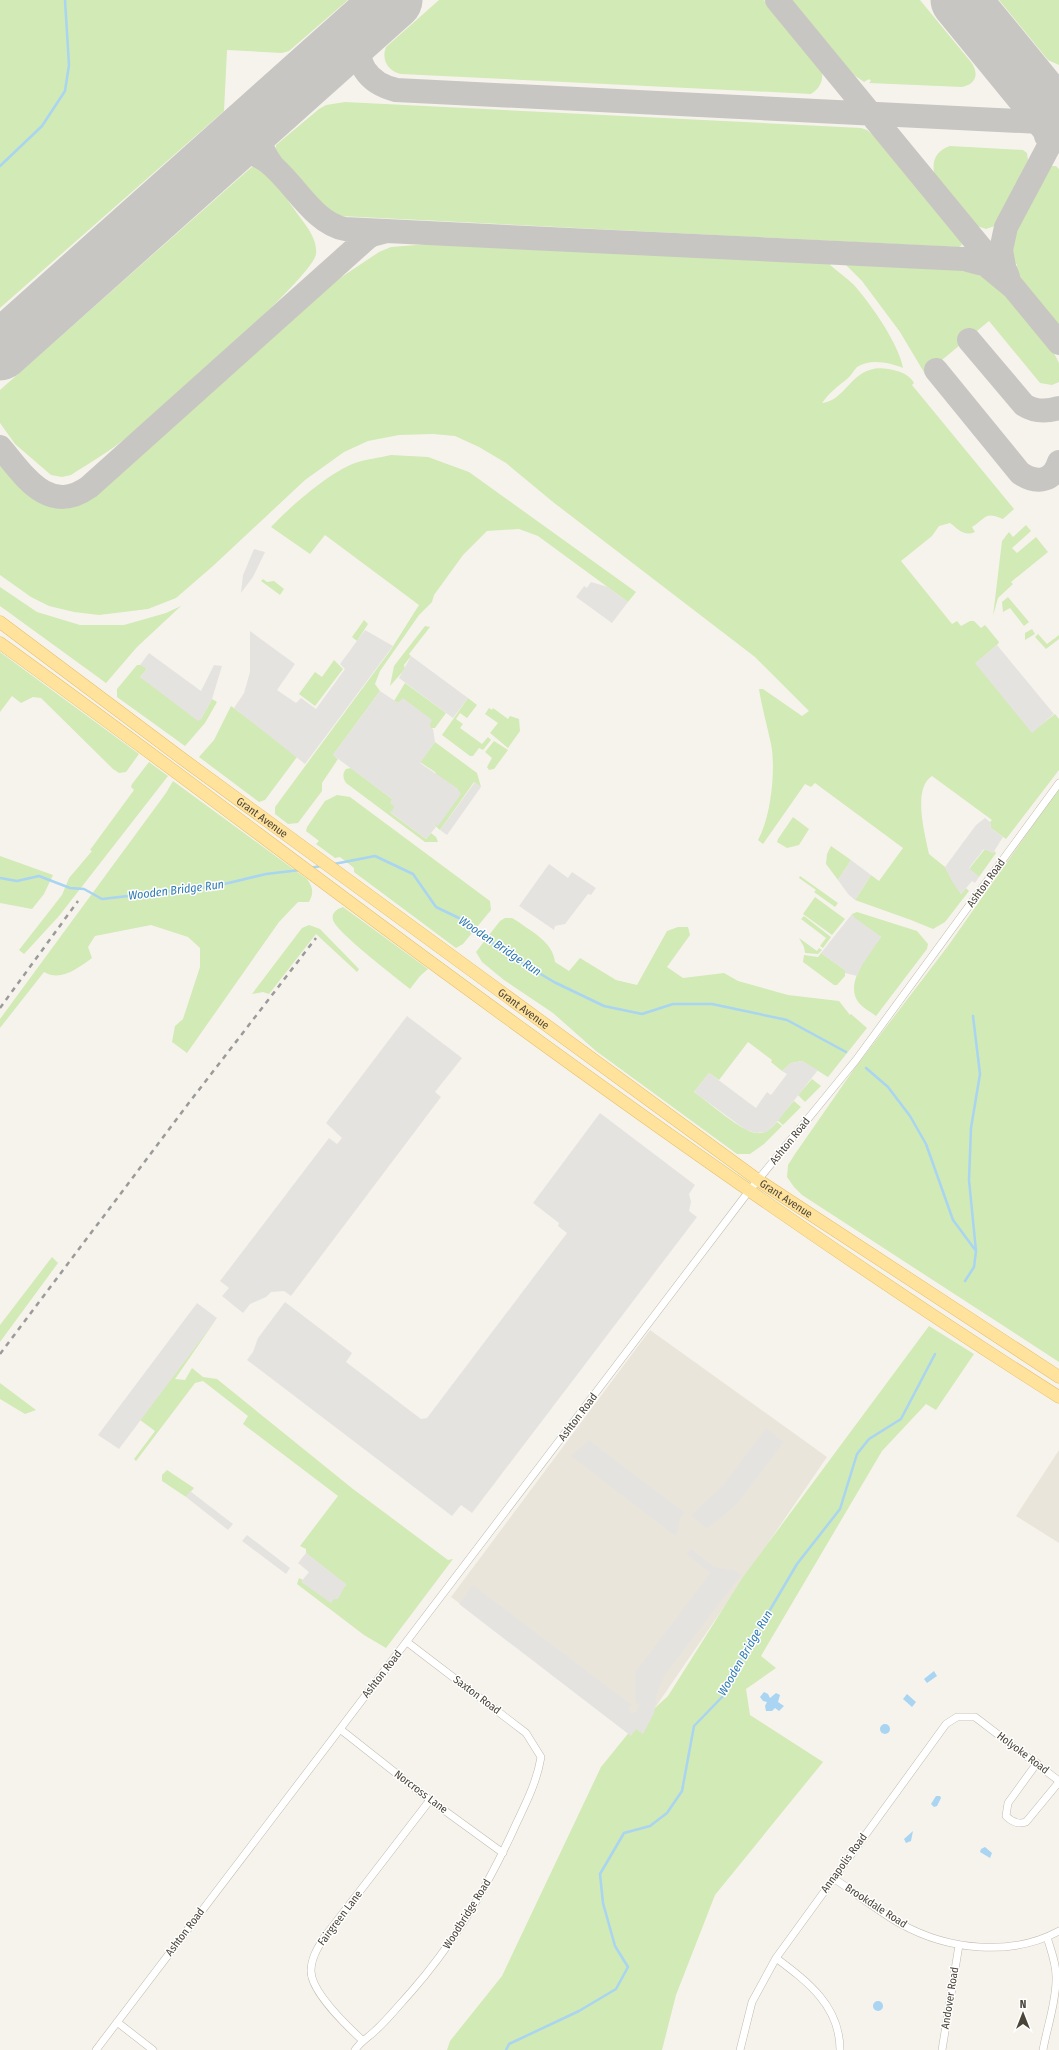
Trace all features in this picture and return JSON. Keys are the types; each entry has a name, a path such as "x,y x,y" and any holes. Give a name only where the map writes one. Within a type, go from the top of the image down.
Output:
{"main road":[{"name":"Grant Avenue","path":"0,622 260,816 328,864 758,1180 1059,1378"},
{"name":"Grant Avenue","path":"0,642 522,1029 749,1191 918,1305 1059,1397"},
{"path":"194,787 223,796 254,817 260,816"},
{"path":"522,1029 533,1015"},
{"path":"918,1305 927,1292"}],"street":[{"name":"Ashton Road","path":"96,2050 749,1191 856,1060 1059,783"},
{"name":"Saxton Road","path":"407,1642 526,1733 540,1754"},
{"name":"Annapolis Road","path":"740,2050 752,2002 776,1958 941,1728 957,1717 970,1716 975,1717 986,1725"},
{"name":"Holyoke Road","path":"986,1725 1037,1763 1059,1781 1026,1822 1020,1824 1010,1820 1006,1816 1008,1803 1037,1763"},
{"name":"Norcross Lane","path":"340,1729 430,1800 503,1853"},
{"name":"Woodbridge Road","path":"354,2050 362,2040 376,2030 412,1991 443,1952 487,1883 503,1853 536,1782 541,1757 540,1754"},
{"name":"Fairgreen Lane","path":"362,2040 319,1992 312,1981 312,1961 323,1939 430,1800"},
{"name":"Brookdale Road","path":"833,1878 902,1924 932,1938 959,1945 995,1947 1019,1944 1047,1937 1059,1931"},
{"path":"1043,2050 1055,1998 1056,1979 1055,1961 1047,1937"},
{"name":"Andover Road","path":"942,2050 959,1945"},
{"path":"776,1958 818,1993 832,2014 840,2042 840,2050"},
{"path":"117,2022 153,2050"}],"shaded area":[{"path":"254,549 265,552 253,577 241,593 243,575"},
{"path":"591,582 608,587 628,602 612,623 576,597 584,586 587,588"},
{"path":"365,630 393,646 305,764 234,708 244,693 250,672 250,631 295,664 277,690 296,703 301,698 316,709 345,669 340,664"},
{"path":"997,645 1054,714 1032,733 975,663"},
{"path":"149,653 201,691 214,665 222,666 212,699 201,719 198,721 140,677 147,669 140,665"},
{"path":"411,656 468,698 453,718 399,678"},
{"path":"380,691 398,703 403,698 432,720 429,726 433,729 435,742 420,763 457,788 461,794 438,826 432,823 436,827 426,839 390,812 395,807 390,803 392,799 333,755"},
{"path":"475,782 481,787 447,835 440,830"},
{"path":"985,818 990,822 991,828 1003,837 993,853 984,849 969,868 979,877 975,883 972,881 961,894 953,883 945,867 976,825"},
{"path":"851,860 871,875 855,900 848,894 838,880"},
{"path":"549,864 568,878 572,872 596,888 591,895 588,894 565,924 555,926 554,930 519,906"},
{"path":"852,914 855,918 881,937 862,965 857,976 845,973 845,970 821,953"},
{"path":"407,1016 462,1058 435,1092 441,1097 291,1296 284,1291 271,1292 266,1297 250,1304 243,1313 222,1296 229,1288 220,1281 329,1138 337,1144 342,1138 326,1123"},
{"path":"802,1061 818,1070 777,1122 767,1132 756,1133 746,1130 694,1092 709,1073 756,1108 767,1092 771,1095 787,1074 782,1071 791,1063"},
{"path":"600,1113 695,1185 689,1194 691,1202 689,1211 697,1217 472,1513 461,1505 452,1516 247,1360 253,1352 258,1338 285,1302 352,1353 346,1362 421,1419 427,1418 567,1233 558,1226 559,1223 533,1203"},
{"path":"197,1303 217,1318 119,1449 98,1435"},
{"path":"650,1330 827,1457 637,1734 451,1597"},
{"path":"766,1428 784,1442 738,1503 707,1529 691,1515 722,1486"},
{"path":"589,1440 685,1513 680,1518 678,1531 675,1536 571,1456"},
{"path":"1059,1450 1059,1543 1016,1516"},
{"path":"190,1491 233,1524 228,1530 186,1497"},
{"path":"247,1535 290,1568 286,1574 242,1541"},
{"path":"691,1549 714,1567 735,1570 741,1575 664,1676 657,1693 654,1713 643,1734 636,1729 631,1736 459,1604 473,1585 632,1705 629,1709 631,1713 636,1712 640,1705 635,1703 636,1671 710,1573 686,1554"},
{"path":"306,1553 346,1584 338,1599 334,1599 331,1603 301,1582 309,1572 298,1563"}],"green space":[{"path":"0,0 348,0 289,51 282,53 227,50 224,111 0,308"},
{"path":"439,0 764,0 819,66 822,78 820,85 811,94 396,73 389,68 385,60 384,56 386,47"},
{"path":"791,0 920,0 974,66 976,74 974,81 967,86 962,87 869,83 871,81 869,79 864,82 851,73"},
{"path":"999,0 1059,0 1059,65 1048,60"},
{"path":"345,102 861,128 867,130 881,142 961,240 962,245 959,247 340,216 326,208 275,151 276,145 319,109 326,105"},
{"path":"950,146 1023,150 1027,153 1028,160 995,226 986,229 977,226 935,177 935,158 941,151"},
{"path":"254,165 264,170 275,182 312,235 316,247 316,254 308,268 289,290 262,317 126,438 106,453 71,475 62,477 51,475 15,444 0,423 0,390"},
{"path":"1051,166 1056,166 1059,169 1059,327 1018,276 1016,272 1017,264 1013,265 1012,253 1013,240 1021,216 1046,172"},
{"path":"442,243 830,262 830,265 854,285 868,302 896,347 903,368 880,362 862,364 857,367 848,378 822,403 839,395 861,374 870,370 882,368 904,374 914,383 912,385 1014,509 1003,519 992,516 986,517 972,527 975,532 968,534 961,532 950,523 939,526 932,536 901,561 952,624 957,621 961,626 970,621 974,621 981,628 985,625 999,642 976,663 1032,732 1055,714 1059,719 1059,770 1006,839 991,828 990,822 992,820 932,776 926,782 921,801 923,824 929,854 945,867 961,894 966,888 969,891 945,922 933,929 855,900 871,875 879,881 903,848 815,783 811,787 805,784 763,844 758,840 766,819 773,779 771,744 759,689 763,689 802,716 809,711 755,657 553,502 506,463 479,447 455,436 433,434 399,435 368,441 344,452 305,480 213,566 176,598 148,609 99,615 74,612 49,606 31,597 0,575 0,462 20,485 42,501 53,505 66,505 80,502 95,493 328,286 379,252 391,247"},
{"path":"846,262 925,264 965,271 983,277 997,286 1012,300 1054,353 1059,363 1059,382 1052,385 1040,383 989,321 925,374 900,332 862,281 845,264"},
{"path":"391,455 428,457 469,472 636,592 628,602 538,536 519,529 487,531 463,555 434,595 432,602 419,615 380,671 375,684 380,691 333,755 338,759 322,783 322,791 298,823 288,824 275,814 275,807 390,651 419,605 325,535 310,554 271,527 310,491 333,474 364,460"},
{"path":"1026,525 1031,531 1012,548 1017,553 1036,537 1048,552 1011,582 1013,584 998,598 993,616 1002,541 1009,532 1013,537"},
{"path":"263,579 267,582 274,581 284,589 280,595 261,581"},
{"path":"0,587 37,612 80,625 124,625 166,613 181,606 137,647 106,683 0,606"},
{"path":"1008,597 1029,622 1024,626 1010,608 1003,612 1002,602"},
{"path":"364,620 368,624 357,641 352,637"},
{"path":"425,626 430,627 409,654 411,656 404,665 405,669 390,686 394,666"},
{"path":"1032,629 1035,634 1025,640 1025,633"},
{"path":"1038,634 1047,644 1059,635 1059,639 1046,649 1035,637"},
{"path":"0,652 139,754 126,772 119,773 113,769 41,698 33,697 21,703 12,696 0,712"},
{"path":"334,660 343,669 315,706 299,694 315,672 322,677"},
{"path":"137,665 142,665 147,669 140,677 201,719 212,699 217,702 205,723 185,746 117,697 117,689"},
{"path":"405,683 446,713 435,728 430,728 429,723 431,720 403,699 398,703 394,701"},
{"path":"468,698 477,705 467,718 460,713 456,719 463,724 460,728 482,744 488,737 491,740 483,750 479,748 473,756 470,756 442,735"},
{"path":"231,706 296,754 297,757 265,800 259,802 199,757 214,740"},
{"path":"489,708 492,710 493,708 508,719 510,716 519,719 520,731 508,748 490,733 498,723 485,714"},
{"path":"494,741 508,750 494,769 489,770 487,767 492,758 485,752"},
{"path":"435,742 477,773 481,787 474,782 440,830 432,823 438,825 446,782 435,772 420,762"},
{"path":"149,762 168,776 59,916 24,954 19,950 62,895 69,878 92,851 90,850 134,790 131,787 132,784"},
{"path":"351,768 392,799 395,807 391,813 426,839 431,833 436,837 438,842 425,842 346,783 343,774 346,769"},
{"path":"173,781 307,879 312,890 312,896 309,902 298,902 279,922 187,1053 172,1042 175,1026 183,1019 200,967 200,948 188,937 151,925 95,936 88,947 92,958 63,975 50,975 44,972 0,1028 0,1019 166,793"},
{"path":"1059,788 1059,1362 802,1195 787,1177 788,1165 854,1069 948,946"},
{"path":"337,795 350,797 490,901 491,910 463,944 456,948 354,872 354,868 340,857 335,858 316,844 319,841 306,831 307,827 325,801"},
{"path":"793,817 809,829 799,845 787,848 777,842"},
{"path":"831,846 851,860 838,880 826,864 827,854"},
{"path":"985,849 996,853 979,877 969,869"},
{"path":"0,856 53,875 44,894 32,909 0,903"},
{"path":"800,876 838,903 835,907 814,892 816,890 799,878"},
{"path":"815,897 845,919 832,935 803,914"},
{"path":"343,907 428,969 420,976 410,989 356,945 337,926 333,920 333,915 337,910"},
{"path":"857,912 917,931 928,944 927,949 876,1016 859,1003 855,995 854,987 860,968 881,937 854,918 852,914"},
{"path":"804,916 831,937 823,948 820,946 826,938 801,919"},
{"path":"505,918 512,918 541,938 550,949 555,962 569,971 580,958 616,980 637,985 667,931 678,927 688,927 690,935 667,967 683,978 724,973 738,981 788,995 839,1001 850,1015 851,1014 867,1028 828,1077 802,1061 791,1063 782,1071 771,1062 772,1060 748,1042 719,1080 709,1073 694,1092 725,1116 742,1127 756,1133 762,1133 768,1130 777,1122 782,1126 764,1144 750,1154 737,1154 596,1051 553,1013 504,980 482,962 476,952 500,921"},
{"path":"309,925 320,929 359,969 357,972 316,934 269,994 263,992 252,994 302,928"},
{"path":"799,938 817,951 819,948 822,950 818,954 805,953 804,947"},
{"path":"821,953 845,970 845,976 837,985 834,985 803,962 804,955 818,957"},
{"path":"812,1079 821,1086 805,1102 798,1095"},
{"path":"794,1101 801,1107 783,1125 777,1120"},
{"path":"52,1257 58,1263 0,1342 0,1325"},
{"path":"217,1318 175,1379 185,1380 192,1368 203,1377 217,1379 353,1489 448,1560 453,1559 386,1648 364,1635 297,1584 299,1578 303,1580 302,1582 342,1589 346,1585 306,1553 306,1549 300,1546 338,1496 243,1424 248,1416 203,1381 195,1383 136,1461 134,1459 155,1431 140,1420"},
{"path":"929,1326 974,1354 936,1410 926,1404 882,1451 761,1656 776,1668 746,1689 750,1715 823,1762 715,1895 676,1995 662,2050 447,2050 450,2041 502,1976 601,1767 631,1730 668,1696 743,1577"},
{"path":"0,1383 36,1410 25,1414 0,1399"},
{"path":"167,1470 194,1488 186,1497 162,1481 162,1475"}],"water":[{"path":"934,1671 937,1676 927,1683 924,1679"},
{"path":"764,1692 768,1694 770,1698 776,1693 780,1695 778,1702 784,1706 779,1711 775,1708 772,1711 766,1711 765,1706 767,1702 763,1701 760,1697"},
{"path":"907,1694 916,1702 912,1707 903,1699"},
{"path":"885,1724 890,1729 885,1734 880,1729"},
{"path":"936,1796 940,1796 941,1798 937,1806 934,1807 931,1804"},
{"path":"913,1831 911,1841 906,1843 904,1839"},
{"path":"985,1847 992,1853 990,1858 980,1852 981,1849"},
{"path":"876,2001 880,2001 883,2006 880,2011 876,2011 873,2008 873,2004"}],"waterway":[{"name":"Wooden Bridge Run","path":"0,166 42,126 65,91 69,65 65,0"},
{"name":"Wooden Bridge Run","path":"334,864 375,856 413,874 436,907 465,921 504,952 554,982 604,1006 642,1014 673,1004 712,1004 787,1020 846,1052"},
{"name":"Wooden Bridge Run","path":"310,868 321,866"},
{"name":"Wooden Bridge Run","path":"0,878 17,881 39,876 70,888 84,889 102,899 216,886 266,874 300,870"},
{"path":"965,1281 974,1267 976,1251 969,1180 971,1128 980,1074 973,1016"},
{"name":"Wooden Bridge Run","path":"866,1068 888,1087 910,1116 926,1144 953,1220 976,1251"},
{"name":"Wooden Bridge Run","path":"506,2050 509,2044 579,2011 616,1989 628,1967 615,1946 603,1903 600,1874 624,1833 650,1826 667,1813 682,1791 694,1726 726,1693 737,1666 797,1564 840,1509 857,1454 869,1439 901,1419 935,1354"}],"taxiway":[{"path":"777,0 1059,343"},
{"path":"381,11 364,31 360,44 361,62 370,77 386,87 396,90 1059,123"},
{"path":"1023,77 1041,113 1046,136"},
{"path":"272,109 262,130 261,144 272,165"},
{"path":"1008,277 1004,267 1001,250 1006,227 1059,127"},
{"path":"209,164 222,156 231,153 248,152 263,159 277,170 315,212 329,223 345,229 964,259 986,265 1014,288"},
{"path":"0,447 28,480 49,494 61,497 74,495 89,487 367,238 387,231"},
{"path":"969,340 1024,405 1041,411 1059,408"},
{"path":"936,370 1020,473 1032,479 1043,479 1053,474 1059,462"}],"runway":[{"path":"0,351 393,0"},
{"path":"960,0 1059,121"}],"railway":[{"path":"0,1008 78,901"},
{"path":"0,1354 188,1104 316,938"}]}
